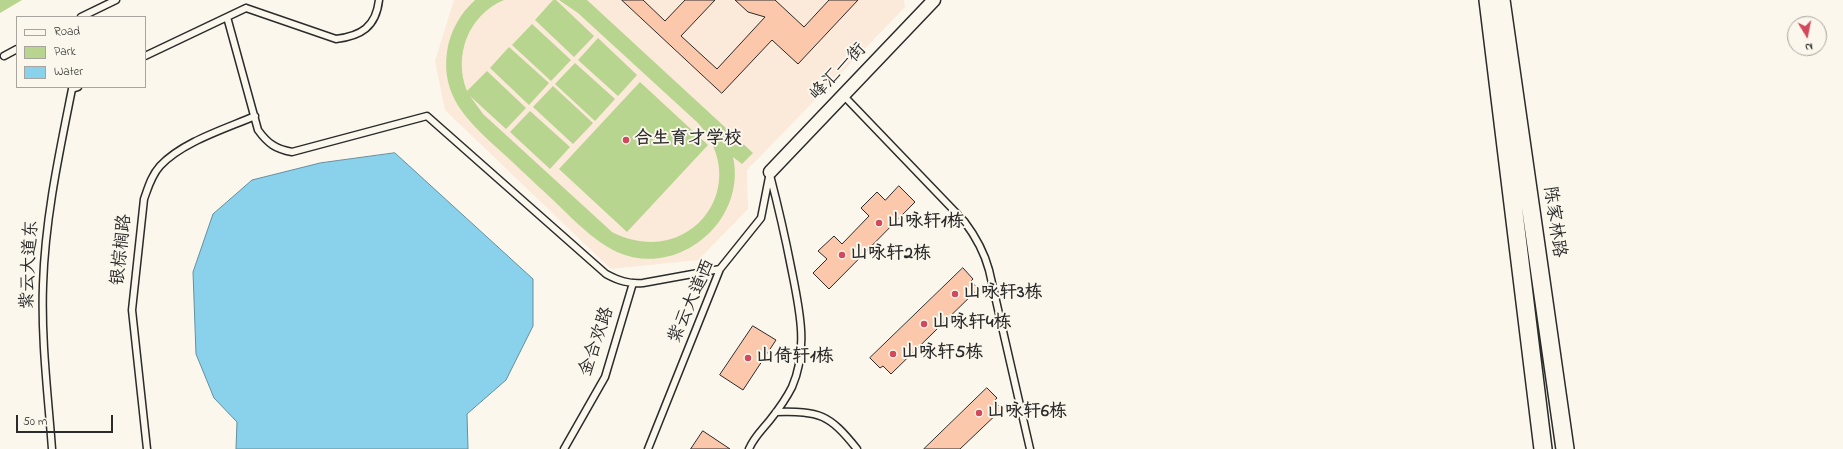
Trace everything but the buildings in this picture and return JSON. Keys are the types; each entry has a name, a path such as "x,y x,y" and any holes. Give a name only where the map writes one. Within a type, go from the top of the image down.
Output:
{"main road":[{"name":"陈家林路","path":"1488,0 1543,449"},
{"name":"陈家林路","path":"1501,0 1565,449"}],"street":[{"name":"峰汇一街","path":"770,172 934,0"}],"lane":[{"path":"83,16 116,0"},
{"path":"246,8 247,0"},
{"path":"146,56 246,8 336,39 352,37 365,30 375,17 379,0"},
{"path":"227,17 258,130 266,142 278,149 292,152 427,116 606,274 619,281 633,283 720,269"},
{"path":"4,56 16,50"},
{"name":"紫云大道东","path":"52,449 43,335 45,244 53,187 72,90 76,88"},
{"path":"843,95 964,221 976,236 984,252 989,270 1030,449"},
{"name":"银棕榈路","path":"147,449 132,310 144,199 149,182 159,167 172,155 187,146 255,116"},
{"path":"749,449 757,432 776,412 792,387 802,347 802,326 770,172"},
{"name":"紫云大道西","path":"648,449 720,269 761,218 770,172"},
{"name":"金合欢路","path":"564,449 605,377 633,283"},
{"path":"776,412 800,411 816,413 831,421 843,432 856,449"}],"shaded area":[{"name":"合生育才学校","path":"454,0 904,0 905,7 747,170 748,209 698,260 611,269 445,110 435,61"}],"green space":[{"path":"0,0 22,0 0,13"},
{"path":"475,0 504,0 481,16 473,26 467,38 463,51 462,64 463,78 467,91 487,71 526,108 506,129 470,96 483,114 612,232 640,241 666,240 688,232 705,216 716,196 719,173 714,148 698,123 578,13 559,0 587,0 753,153 742,164 733,157 735,181 729,203 719,222 703,239 684,251 663,258 640,258 617,252 586,231 475,127 458,106 452,94 446,68 448,44 453,30 460,17"},
{"path":"553,0 556,0 594,36 574,57 535,20"},
{"path":"532,24 571,60 551,81 512,45"},
{"path":"598,38 637,75 618,96 578,60"},
{"path":"509,47 549,83 529,105 490,68"},
{"path":"575,63 615,99 595,121 555,84"},
{"path":"640,82 708,145 627,232 559,169"},
{"path":"553,86 593,123 573,144 533,107"},
{"path":"530,111 570,147 550,169 510,132"}],"water":[{"path":"395,153 533,279 533,326 506,380 467,414 468,449 236,449 237,422 214,398 196,354 193,272 213,214 252,180 320,163"}],"place":[{"name":"合生育才学校","path":"626,140"},
{"name":"山咏轩1栋","path":"879,223"},
{"name":"山咏轩2栋","path":"842,255"},
{"name":"山咏轩3栋","path":"955,294"},
{"name":"山咏轩4栋","path":"924,324"},
{"name":"山咏轩5栋","path":"893,354"},
{"name":"山倚轩1栋","path":"748,358"},
{"name":"山咏轩6栋","path":"979,413"}]}
